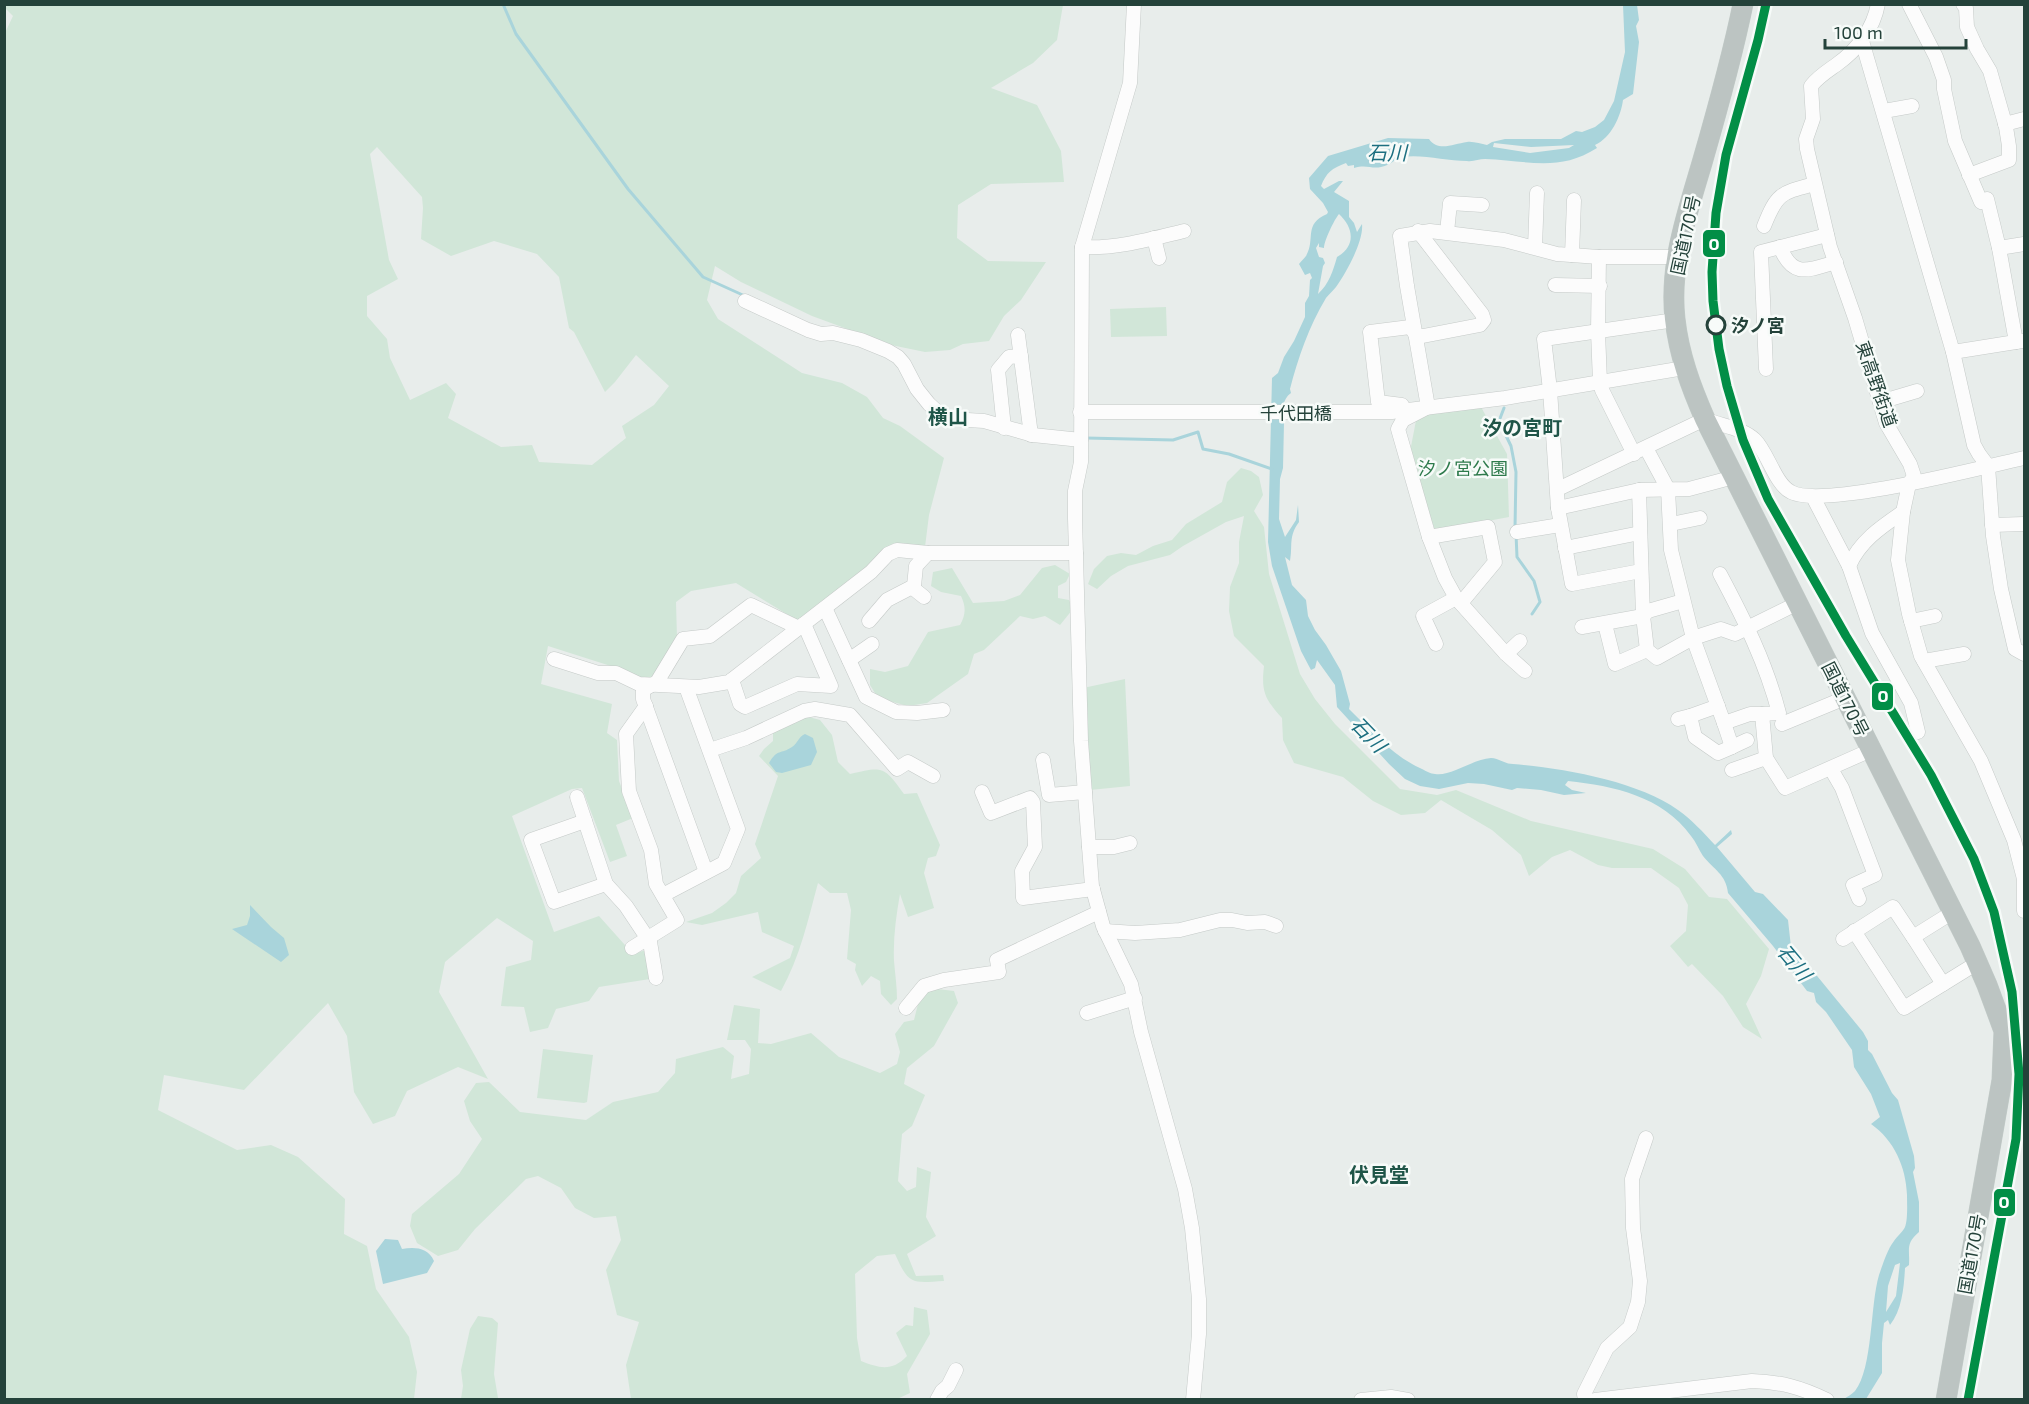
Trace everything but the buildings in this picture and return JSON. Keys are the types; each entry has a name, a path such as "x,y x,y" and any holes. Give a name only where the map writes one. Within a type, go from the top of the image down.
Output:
{"highway":[{"name":"国道170号","path":"1743,4 1682,230 1677,256 1675,320 1684,368 1705,419 1953,912 1977,963 2004,1031 2002,1080 1946,1400"}],"street":[{"path":"1134,4 1130,83 1082,247 1081,462 1075,491 1078,674 1084,792 1093,889 1105,931 1131,984 1141,1032 1185,1189 1192,1228 1199,1299 1199,1334 1193,1400"},
{"name":"東高野街道","path":"1878,4 1870,28 1862,41 1837,65 1816,79 1811,86 1813,119 1806,139 1814,184 1827,235 1856,318 1886,423 1910,464 1914,476 1909,484 1903,512 1898,560 1911,621 1924,661 1965,730 1995,792 2014,840 2022,868 2025,911"},
{"path":"1909,4 1936,57 1944,80 1955,141 1969,175 1984,201 1998,248 2010,311 2020,341 1953,352"},
{"path":"1963,4 1966,8 1967,27 1990,71 2010,146 2009,160 1969,175"},
{"path":"1862,41 1953,352 1974,445 1988,466 1992,525 2001,589 2015,648 2025,654"},
{"path":"1884,111 1912,106"},
{"path":"2005,124 2025,119"},
{"path":"1764,226 1770,211 1781,195 1814,184"},
{"path":"1535,247 1542,211 1537,193"},
{"path":"1572,255 1578,220 1574,200"},
{"path":"1447,232 1450,203 1475,207"},
{"path":"1082,247 1092,248 1184,231"},
{"path":"1423,408 1417,336 1400,236 1418,231 1447,232 1503,240 1557,254 1599,257 1677,256"},
{"path":"1417,336 1480,325 1484,320 1482,314 1418,231"},
{"path":"1766,369 1761,252 1827,235"},
{"path":"1154,238 1159,258"},
{"path":"1998,248 2025,244"},
{"path":"1780,247 1789,264 1798,269 1813,269 1836,262"},
{"path":"1599,257 1598,332 1602,390 1640,451 1668,489 1671,550 1683,601 1693,638 1732,747"},
{"path":"1555,285 1600,286"},
{"path":"745,301 808,330 861,340 888,351 904,364 916,389 940,414 951,419 984,421 1030,435 1081,440"},
{"path":"2010,311 2025,308"},
{"path":"1641,571 1572,584 1558,508 1544,339 1675,320"},
{"path":"1417,336 1410,327 1370,332 1378,402 1423,408 1505,398 1684,368"},
{"path":"1018,334 1030,435"},
{"path":"1004,428 998,370 1009,357 1021,356"},
{"path":"1880,402 1917,391"},
{"path":"1423,408 1403,420 1398,429 1429,537 1445,579 1458,600 1506,654 1525,671"},
{"name":"千代田橋","path":"1080,412 1362,413 1423,408"},
{"path":"1558,489 1705,419 1740,431 1754,439 1790,492 1805,497 1909,484 2025,458"},
{"path":"1872,430 1886,423"},
{"path":"1558,508 1639,490 1689,489 1734,477"},
{"path":"1639,490 1643,616 1647,650 1658,658 1693,638 1721,629 1735,634 1798,603"},
{"path":"1813,497 1849,566 1872,633 1911,703 1918,732"},
{"path":"1849,566 1858,549 1869,537 1903,512"},
{"path":"1671,524 1700,518"},
{"path":"1992,525 2025,524"},
{"path":"1517,532 1560,525"},
{"path":"1429,537 1488,527 1495,562 1458,600 1423,616 1436,644"},
{"path":"1565,548 1640,533"},
{"path":"554,659 598,673 616,673 639,684 651,686 699,687 729,682 871,572 888,554 897,550 1076,553"},
{"path":"924,597 914,589 914,586 916,566 927,552"},
{"path":"1720,574 1748,628 1771,683 1779,714 1750,714 1724,723"},
{"path":"869,621 887,600 914,586"},
{"path":"1582,627 1643,616 1648,611 1683,601"},
{"path":"706,872 643,699 643,690 657,682 683,639 710,636 751,605 802,626 831,686 798,684 745,707 740,704 732,680"},
{"path":"825,608 866,697 896,712 917,713 943,710"},
{"path":"1911,621 1935,616"},
{"path":"1605,624 1615,664 1647,650"},
{"path":"1506,654 1520,642"},
{"path":"849,660 872,644"},
{"path":"1924,661 1964,654"},
{"path":"663,895 724,863 738,829 686,687"},
{"path":"1782,724 1845,698"},
{"path":"632,948 677,920 656,884 651,849 629,790 626,734 646,706"},
{"path":"1718,706 1684,717 1695,737 1718,753 1747,740"},
{"path":"710,750 746,738 804,711 815,709 850,715 897,770 908,762 933,776"},
{"path":"1762,714 1766,758 1785,788 1871,750"},
{"path":"1732,770 1766,758"},
{"path":"1043,760 1049,795 1084,792"},
{"path":"1831,769 1842,788 1875,875 1851,879 1859,899"},
{"path":"982,792 991,813 1030,798 1033,802 1035,847 1022,871 1023,898 1093,889"},
{"path":"576,797 606,884 626,906 650,942 656,978"},
{"path":"585,821 531,840 554,902 606,884"},
{"path":"1089,847 1114,847 1130,843"},
{"path":"1943,984 1893,907 1848,935 1904,1008 1943,984 1977,963"},
{"path":"906,1008 924,986 999,972 997,960 1099,912"},
{"path":"1912,937 1953,912"},
{"path":"1105,931 1135,933 1180,930 1220,920 1264,922 1276,926"},
{"path":"1088,1013 1135,998"},
{"path":"1585,1400 1584,1394 1607,1348 1630,1327 1638,1302 1640,1281 1633,1228 1632,1179 1646,1138"},
{"path":"937,1400 948,1386 956,1370"},
{"path":"1595,1400 1752,1381 1777,1382 1827,1400"},
{"path":"1361,1400 1391,1397 1408,1400"}],"green space":[{"path":"5,4 1063,5 1057,40 1033,63 991,88 1037,105 1061,151 1064,182 991,184 958,205 957,238 988,261 1046,262 1021,300 1004,316 989,341 963,344 950,350 925,352 891,345 812,316 741,282 715,266 707,300 718,319 802,373 842,383 867,397 883,418 900,426 944,458 929,515 925,547 894,545 867,569 798,621 736,583 691,591 676,602 677,638 658,673 645,680 617,668 548,646 541,684 612,704 607,733 617,740 619,781 633,818 616,825 627,856 610,862 582,788 572,789 512,816 554,932 599,916 633,954 646,950 650,979 599,987 589,1001 556,1009 548,1028 530,1032 524,1007 501,1006 506,967 531,960 533,941 497,918 445,962 439,992 488,1079 458,1067 407,1091 395,1116 373,1124 354,1092 347,1036 328,1003 244,1090 164,1075 158,1110 237,1150 271,1145 298,1157 345,1199 344,1234 367,1246 376,1289 409,1337 417,1372 414,1399 5,1399 4,35 13,16 5,8","holes":["377,147 422,197 421,239 451,256 494,241 537,254 559,277 569,328 574,332 605,392 636,355 669,386 654,405 622,426 626,438 592,465 539,462 532,445 501,447 448,418 456,394 446,383 410,400 390,358 387,339 367,316 367,296 398,279 389,260 370,154"]},
{"path":"1166,307 1167,336 1111,337 1110,309"},
{"name":"汐ノ宮公園","path":"1481,407 1507,454 1509,517 1435,531 1410,452 1417,415"},
{"path":"1241,468 1259,477 1263,495 1254,511 1264,527 1269,574 1300,674 1315,699 1335,724 1400,789 1437,795 1456,790 1531,821 1653,849 1685,869 1709,897 1727,899 1769,949 1761,976 1746,1004 1762,1039 1743,1027 1723,996 1692,964 1688,967 1670,946 1686,931 1688,905 1679,888 1651,868 1612,868 1598,865 1570,850 1552,857 1529,876 1521,855 1492,830 1441,800 1425,813 1401,815 1373,801 1343,777 1294,763 1283,740 1282,718 1272,706 1264,689 1264,666 1234,636 1229,611 1230,587 1239,563 1239,542 1244,516 1226,522 1170,555 1128,566 1111,576 1097,589 1088,584 1094,569 1107,556 1121,553 1136,555 1172,540 1186,524 1222,502 1227,482"},
{"path":"1055,565 1070,574 1066,582 1058,586 1058,598 1069,600 1073,609 1060,625 1045,616 1033,619 1020,616 984,650 974,654 968,674 927,703 908,706 878,698 870,685 870,669 885,672 908,666 928,632 960,625 962,621 965,611 961,596 941,592 931,586 933,572 952,568 973,603 1004,601 1020,595 1042,568"},
{"path":"1125,679 1130,786 1090,790 1083,688"},
{"path":"805,716 820,720 832,735 838,762 850,774 882,770 892,778 904,794 917,793 940,845 936,856 928,858 924,873 934,908 908,917 900,894 894,944 897,999 891,1005 881,994 880,981 871,976 862,986 855,970 856,964 847,959 851,910 847,893 830,893 818,883 798,952 781,991 752,977 790,958 794,946 762,932 758,912 702,925 686,922 712,913 726,903 736,893 741,876 761,858 755,844 778,776 759,756 773,741 773,730"},
{"path":"929,988 954,991 958,1003 934,1046 907,1068 904,1084 925,1095 912,1126 902,1134 898,1181 907,1191 916,1187 917,1167 931,1172 926,1217 936,1236 907,1254 916,1276 943,1275 944,1281 918,1282 912,1280 904,1272 895,1254 877,1256 855,1274 857,1338 861,1361 885,1367 896,1365 907,1356 896,1333 906,1325 913,1326 914,1307 927,1310 930,1334 907,1374 910,1393 895,1400 631,1399 626,1365 639,1322 617,1315 606,1270 621,1240 616,1216 594,1218 575,1208 561,1188 538,1176 526,1179 475,1229 458,1250 438,1256 417,1243 410,1226 412,1214 459,1174 482,1139 470,1121 464,1101 476,1083 489,1082 520,1112 586,1120 613,1102 658,1092 675,1073 676,1059 723,1047 734,1056 731,1079 749,1074 751,1049 745,1040 727,1040 734,1005 760,1009 758,1043 771,1044 811,1033 839,1057 880,1073 897,1064 900,1052 895,1034 904,1022 914,1020 919,1000"},
{"path":"543,1049 593,1055 587,1102 537,1098"},
{"path":"478,1316 492,1318 498,1323 494,1374 498,1398 501,1399 461,1399 463,1386 461,1370 470,1329"}],"water":[{"name":"石川","path":"1623,5 1637,5 1639,20 1636,26 1639,42 1633,94 1623,100 1620,113 1606,137 1595,145 1597,148 1583,156 1555,163 1542,163 1485,159 1459,161 1410,156 1377,167 1354,168 1354,165 1348,166 1346,163 1327,174 1321,186 1324,189 1343,181 1334,192 1349,201 1349,217 1357,232 1362,224 1362,231 1349,265 1336,287 1326,298 1309,331 1293,377 1291,393 1283,406 1281,422 1284,423 1283,468 1280,479 1279,519 1285,537 1296,520 1298,505 1299,522 1292,537 1290,561 1285,557 1292,585 1306,600 1308,616 1341,671 1350,704 1349,709 1401,757 1433,774 1448,773 1491,758 1510,764 1554,769 1599,778 1642,791 1661,800 1688,818 1715,845 1731,830 1732,834 1717,847 1755,892 1763,894 1788,920 1791,947 1863,1032 1868,1041 1868,1050 1898,1100 1914,1156 1913,1172 1919,1202 1919,1232 1910,1243 1909,1265 1905,1268 1900,1305 1890,1325 1888,1320 1884,1323 1882,1373 1866,1399 1844,1399 1855,1391 1861,1381 1868,1352 1879,1275 1889,1249 1906,1224 1906,1185 1901,1164 1892,1146 1871,1124 1880,1117 1871,1094 1854,1067 1852,1050 1826,1012 1816,1002 1814,993 1807,991 1728,893 1725,881 1703,856 1691,836 1679,822 1651,802 1619,790 1568,781 1565,785 1572,790 1586,793 1564,795 1541,790 1517,788 1512,790 1468,783 1439,789 1420,786 1405,779 1337,707 1335,685 1317,660 1315,668 1311,670 1301,651 1272,566 1268,542 1272,378 1278,373 1305,317 1305,303 1309,296 1312,278 1310,273 1305,275 1299,264 1309,250 1312,227 1328,212 1310,189 1309,178 1328,156 1388,138 1429,139 1441,146 1469,142 1487,145 1505,139 1561,139 1576,131 1582,132 1595,127 1604,120 1614,101 1625,52","holes":["1494,143 1531,147 1574,145 1569,148 1530,153 1493,147","1339,214 1348,225 1350,242 1343,253 1337,257 1328,282 1318,294 1325,263 1323,258 1319,257 1316,248 1319,243 1319,247 1324,248","1900,1263 1896,1296 1886,1312 1888,1286 1895,1265"]},
{"path":"805,734 813,738 817,752 811,765 782,773 776,772 769,763 772,758 777,753 792,747"},
{"path":"250,905 284,938 289,955 281,962 232,929 247,925"},
{"path":"385,1239 398,1240 402,1249 416,1248 428,1253 434,1261 427,1273 383,1284 376,1251"}],"waterway":[{"path":"503,4 516,34 628,189 703,277 745,296"},
{"path":"1504,408 1499,421 1511,446 1516,472 1515,528"},
{"path":"1086,438 1173,440 1198,432 1203,449 1229,454 1272,469"},
{"path":"1516,534 1517,557 1534,581 1540,602 1532,614"}],"transit line":[{"name":"O","path":"1766,4 1726,155 1716,213 1712,272 1713,301 1719,349 1727,386 1743,440 1768,499 1846,636 1931,775 1974,859 1994,912 2012,992 2019,1074 2016,1139 1968,1400"}],"place":[{"name":"汐ノ宮","path":"1716,325"}],"district":[{"name":"横山","path":"948,416"},
{"name":"汐の宮町","path":"1522,427"},
{"name":"伏見堂","path":"1379,1174"}]}
